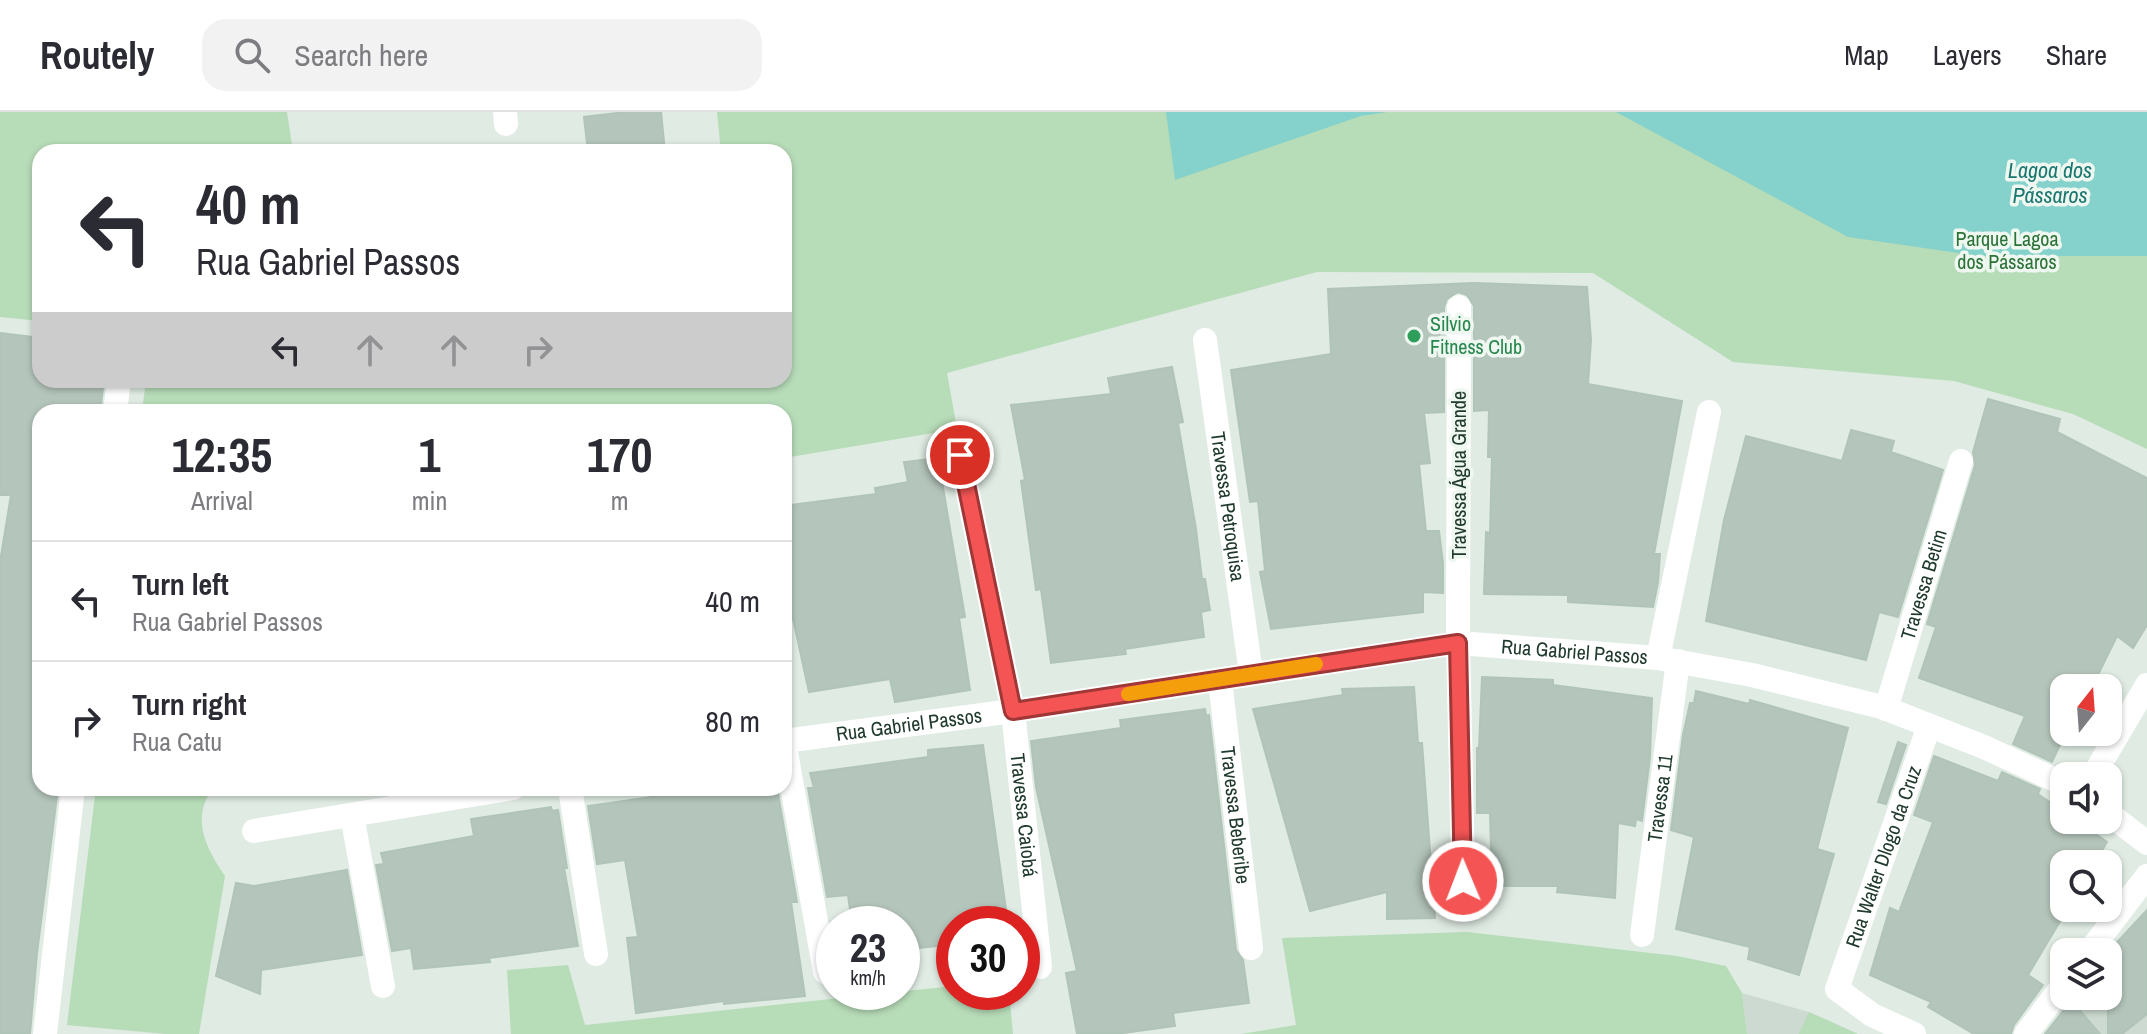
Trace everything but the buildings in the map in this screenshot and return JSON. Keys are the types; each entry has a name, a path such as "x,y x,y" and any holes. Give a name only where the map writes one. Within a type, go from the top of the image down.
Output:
{"street":[{"name":"Travessa Água Grande","path":"1459,307 1458,643 1464,910"},
{"name":"Travessa Petroquisa","path":"1205,340 1251,674"},
{"name":"Travessa 11","path":"1642,935 1668,659 1709,412"},
{"name":"Travessa Caiobá","path":"960,455 1013,711 1034,906"},
{"name":"Travessa Betim","path":"1886,709 1961,461"},
{"name":"Rua Gabriel Passos","path":"792,740 1013,711 1458,643 1668,659 1752,675 1886,709 1984,747 2050,778"},
{"name":"Travessa Beberibe","path":"1220,680 1251,948"},
{"path":"2101,762 2147,685"},
{"name":"Rua Walter Dlogo da Cruz","path":"1914,1034 1872,1015 1837,989 1929,726"},
{"path":"792,786 816,921"},
{"path":"45,1034 72,796"},
{"path":"254,831 465,796"},
{"path":"571,796 596,954"},
{"path":"352,815 383,986"},
{"path":"2122,824 2147,843"},
{"path":"2100,938 2147,876"},
{"path":"2026,1034 2050,1002"}],"shaded area":[{"path":"2122,944 2147,975 2147,1034 2100,1034 2080,1010 2122,1010"},
{"path":"1742,993 1809,1012 1858,1034 1747,1034"}],"green space":[{"path":"0,112 287,112 292,144 32,144 32,320 0,317"},
{"name":"Parque Lagoa dos Pássaros","path":"717,112 2147,112 2147,449 2073,414 1954,381 1733,362 1593,273 1317,272 947,373 957,429 792,457 792,404 143,404 145,388 792,388 792,144 720,144"},
{"path":"95,796 209,796 203,810 203,833 225,876 199,1034 67,1025"},
{"path":"1467,932 1677,956 1726,966 1742,993 1747,1034 1241,1034 1296,1025 1282,938"},
{"path":"568,965 585,1025 816,1001 816,1010 920,1010 920,990 936,988 936,1010 1011,1010 1013,1034 511,1034 507,970"},
{"path":"1809,1012 1858,1034 1799,1034"}],"water":[{"path":"1166,112 1387,112 1361,116 1175,180"},
{"name":"Lagoa dos Pássaros","path":"1616,112 2147,112 2147,256 1979,256 1848,237"}],"slow traffic":[{"path":"1128,694 1316,664"}],"place":[{"name":"Silvio Fitness Club","path":"1414,336"}],"route":[{"path":"960,455 1013,711 1458,643 1463,881"}]}
